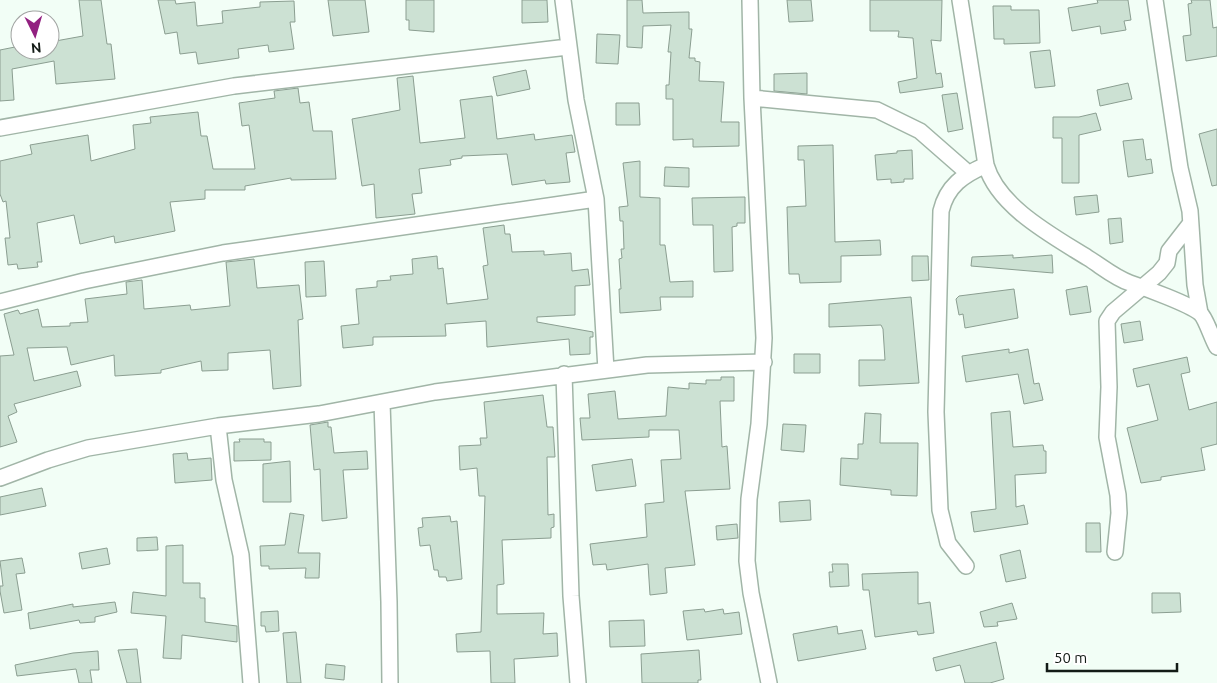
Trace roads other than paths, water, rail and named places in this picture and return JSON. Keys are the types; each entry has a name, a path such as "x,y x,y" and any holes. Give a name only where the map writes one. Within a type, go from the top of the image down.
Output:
{"street":[{"path":"563,0 568,47 596,199 606,370"},
{"path":"750,0 752,98 764,362 747,531 751,593 770,683"},
{"path":"960,0 986,165 990,179 998,191 1040,227 1115,275 1129,283 1143,286 1200,313"},
{"path":"1155,0 1190,224 1195,285 1200,313 1217,347"},
{"path":"0,128 234,86 568,47"},
{"path":"752,98 877,110 920,132 968,173"},
{"path":"966,566 948,542 940,510 936,412 941,211 944,198 952,186 968,173 986,165"},
{"path":"0,302 84,281 223,253 596,199"},
{"path":"1116,552 1118,504 1107,437 1109,360 1107,321 1113,312 1164,268 1169,252 1190,224"},
{"path":"0,478 88,448 218,426 319,414 435,392 564,374 647,365 764,362"},
{"path":"564,374 571,596 578,683"},
{"path":"382,403 390,683"},
{"path":"218,426 224,480 241,555 251,683"}]}
